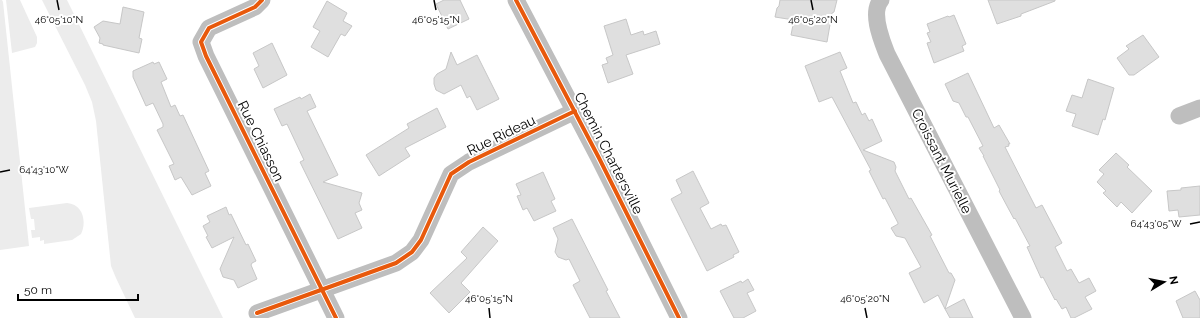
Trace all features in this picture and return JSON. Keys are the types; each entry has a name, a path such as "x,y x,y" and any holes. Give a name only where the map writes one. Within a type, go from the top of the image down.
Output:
{"street":[{"name":"Rue Chiasson","path":"262,0 255,7 209,28 200,42 336,318"},
{"name":"Chemin Chartersville","path":"516,0 575,111 679,318"},
{"name":"Croissant Murielle","path":"881,0 878,4 877,25 887,54 1023,318"},
{"path":"1179,116 1200,108"},
{"name":"Rue Rideau","path":"257,313 390,265 412,252 420,240 451,174 469,162 575,111"}],"shaded area":[{"path":"0,0 3,2 29,246 0,250"},
{"path":"6,0 20,0 37,37 35,47 12,53"},
{"path":"42,0 67,0 223,318 135,318 111,266 96,121 92,102"},
{"path":"67,203 77,207 82,214 84,224 81,234 72,240 44,244 44,240 40,241 40,237 32,238 31,230 35,230 34,219 31,219 29,208"}],"building":[{"path":"444,0 460,0 469,19 448,29 436,4"},
{"path":"780,0 837,0 834,12 832,13 827,42 791,35 794,20 775,17"},
{"path":"988,0 1055,1 1021,14 1021,16 997,24"},
{"path":"327,1 347,13 343,21 352,26 345,36 341,34 328,57 311,47 320,31 313,27"},
{"path":"123,7 144,12 139,38 142,39 139,53 99,43 100,38 94,27 103,21 120,24"},
{"path":"954,15 966,44 962,46 964,51 934,63 927,43 931,42 927,33 930,32 927,24"},
{"path":"626,19 631,35 643,31 644,35 656,31 660,44 626,55 633,74 608,83 602,65 608,63 606,58 613,55 604,26"},
{"path":"1143,35 1159,57 1134,75 1129,75 1117,58 1129,49 1126,46"},
{"path":"272,43 287,75 263,88 254,69 259,66 253,53"},
{"path":"451,52 457,65 477,55 499,99 477,110 470,96 467,98 461,85 444,94 436,90 434,78 437,74 446,69"},
{"path":"840,52 847,68 840,71 853,103 856,102 862,115 865,113 869,121 872,119 882,141 863,150 894,162 896,167 895,171 909,199 911,198 932,235 930,236 949,273 951,273 955,280 945,309 938,295 924,303 909,273 921,267 905,238 896,236 891,228 898,223 885,198 883,199 869,171 871,170 832,97 819,102 805,66"},
{"path":"153,62 154,64 159,62 167,79 161,82 171,107 175,105 180,116 183,115 209,171 205,173 211,186 192,195 181,177 175,180 169,166 174,164 157,130 163,127 163,124 153,103 146,106 133,77 133,71"},
{"path":"968,73 994,128 999,125 1010,144 1008,144 1009,146 1005,147 1036,208 1042,205 1062,243 1055,247 1067,271 1071,269 1079,283 1089,278 1096,291 1085,297 1092,309 1074,318 1071,318 1066,307 1062,309 1056,299 1055,300 1043,277 1041,278 1027,247 1030,246 999,191 1000,190 979,148 983,146 968,117 966,117 959,103 953,101 945,84"},
{"path":"1088,79 1114,88 1105,120 1103,119 1098,135 1072,126 1076,114 1066,111 1072,95 1082,98"},
{"path":"310,94 316,107 307,111 338,175 323,182 362,193 359,203 362,210 355,213 362,228 338,239 300,162 304,160 287,124 282,126 274,109"},
{"path":"437,108 446,127 405,148 410,156 379,176 366,155 409,128 407,124"},
{"path":"1116,153 1129,165 1127,167 1152,191 1132,213 1121,202 1117,207 1103,193 1106,191 1097,182 1104,174 1099,170"},
{"path":"693,171 709,203 700,208 711,229 721,224 722,226 726,225 739,252 733,255 734,257 707,271 671,199 682,193 676,180"},
{"path":"543,172 555,199 551,201 556,211 534,221 527,208 523,210 517,196 521,195 516,184"},
{"path":"1200,186 1200,215 1179,217 1178,210 1169,211 1167,191"},
{"path":"226,207 246,245 248,244 256,261 251,265 257,279 238,288 234,280 223,277 220,269 234,237 212,248 206,237 208,236 203,226 210,222 207,216"},
{"path":"572,219 608,290 606,291 620,318 590,318 573,285 580,281 569,259 566,260 558,257 555,252 558,239 553,228"},
{"path":"483,227 498,241 461,283 470,292 449,313 430,293 467,258 461,252"},
{"path":"748,279 754,290 747,293 756,311 743,318 734,318 720,291 741,281 742,283"},
{"path":"1195,291 1200,300 1200,318 1183,318 1176,301"},
{"path":"964,299 973,318 950,318 945,309"}],"cycle path":[{"path":"262,0 255,7 209,28 201,42 206,56 336,318"},
{"path":"516,0 599,158 679,318"},
{"path":"257,313 396,263 412,252 421,240 451,174 469,162 575,111"}]}
